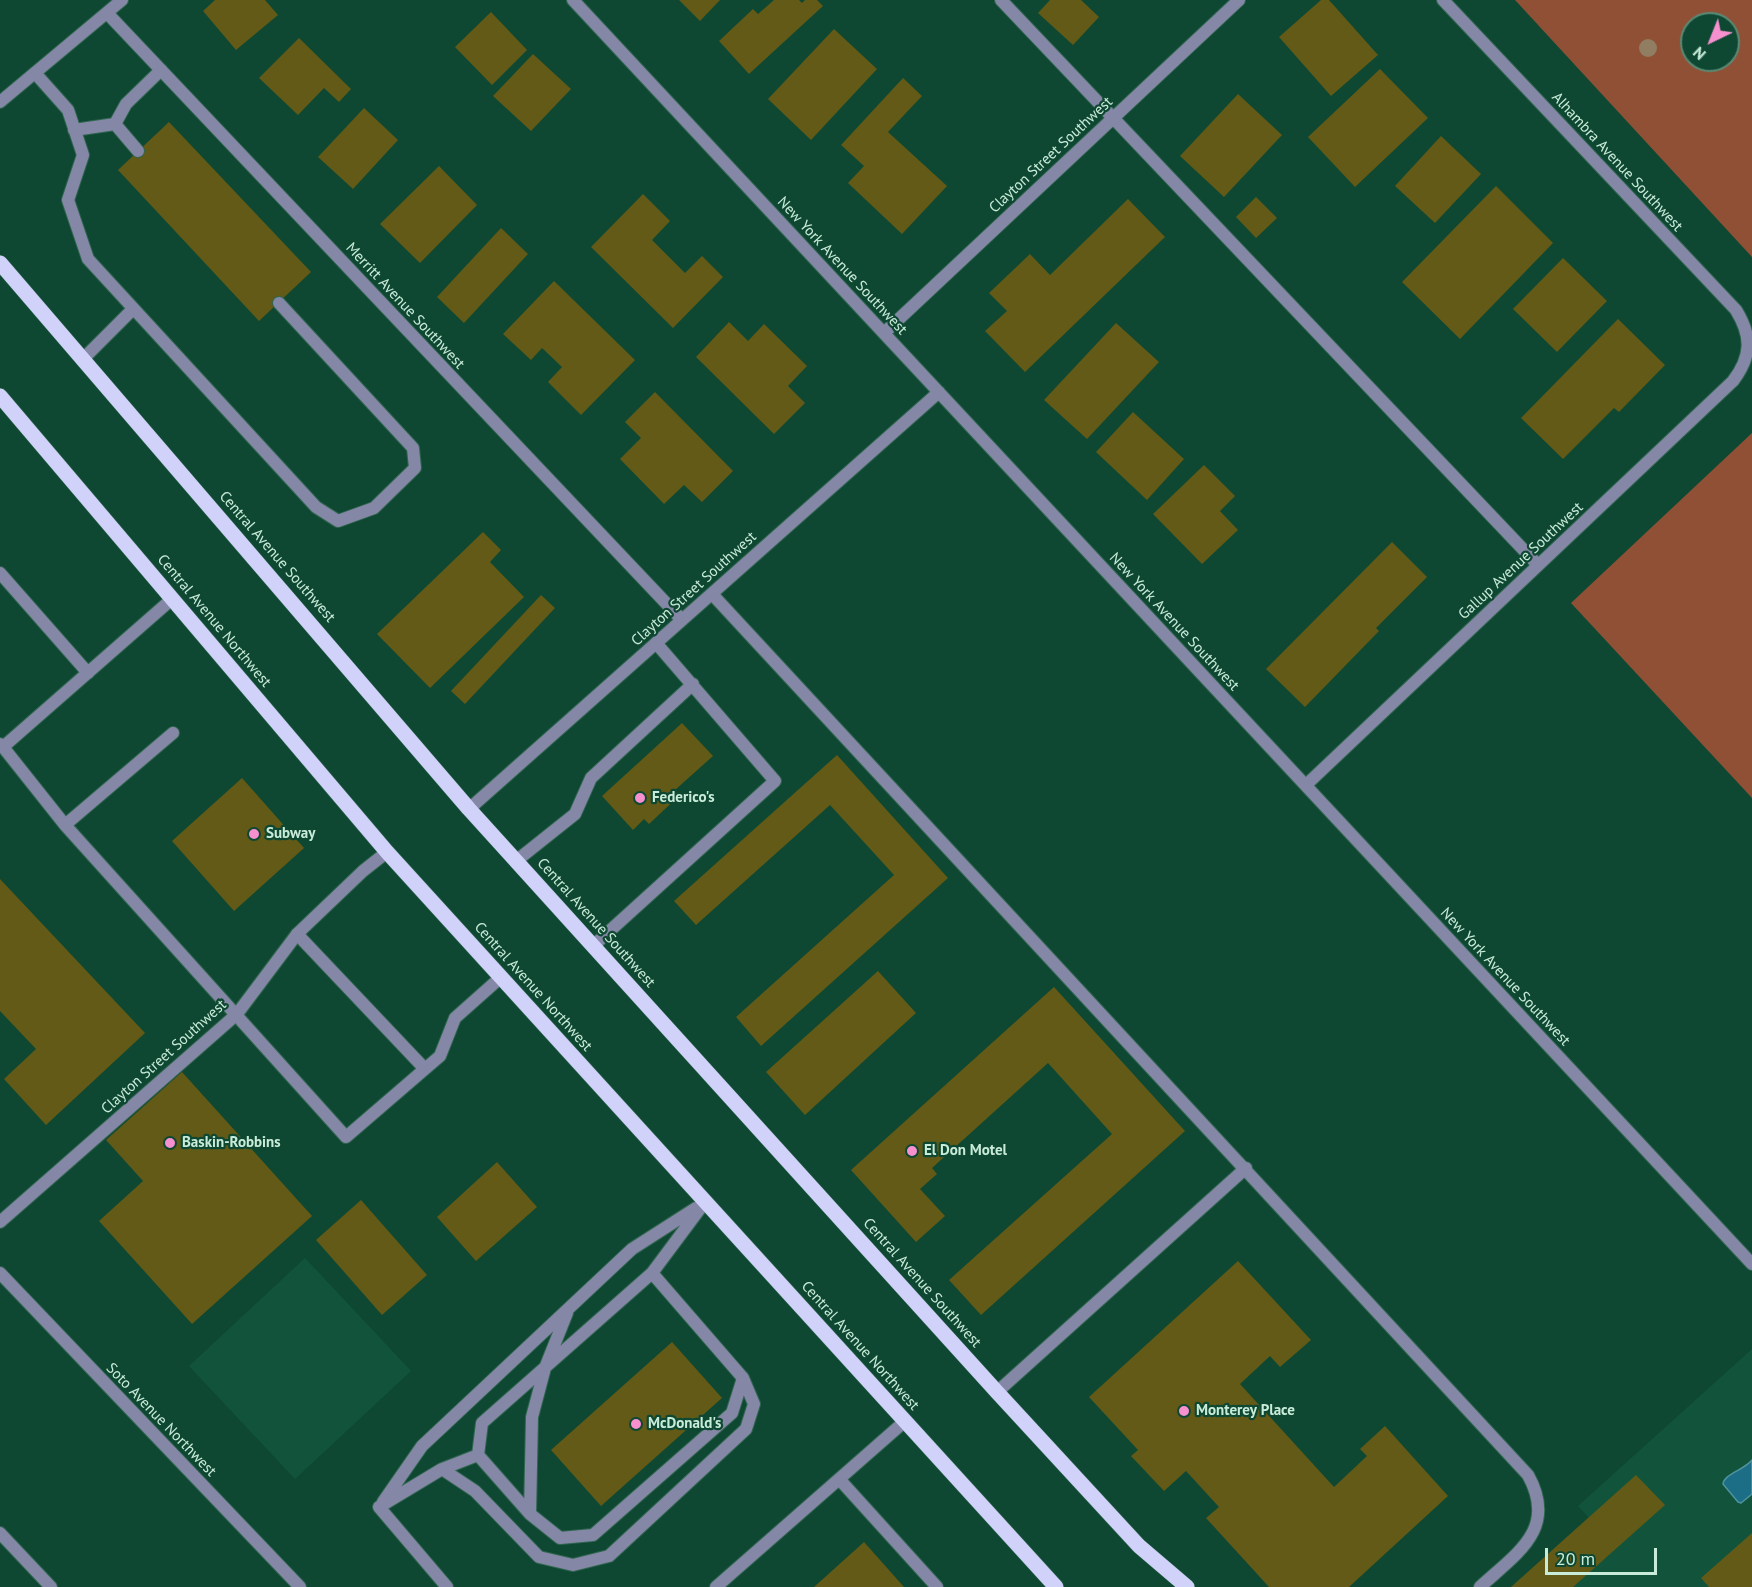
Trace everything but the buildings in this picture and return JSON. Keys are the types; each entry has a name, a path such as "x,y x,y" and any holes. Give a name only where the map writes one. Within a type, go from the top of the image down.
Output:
{"main road":[{"name":"Central Avenue Southwest","path":"0,263 469,809 1139,1546 1187,1587"},
{"name":"Central Avenue Northwest","path":"0,396 387,852 1056,1587"}],"street":[{"path":"0,102 122,0"},
{"name":"New York Avenue Southwest","path":"573,0 1752,1264"},
{"path":"1001,0 1539,565"},
{"name":"Clayton Street Southwest","path":"884,333 1239,0"},
{"name":"Alhambra Avenue Southwest","path":"1443,0 1736,310 1745,322 1751,338 1750,353"},
{"name":"Merritt Avenue Southwest","path":"107,13 682,620"},
{"path":"115,124 126,104 161,70"},
{"path":"35,73 68,110 83,155 68,200 88,259 316,507 338,521 374,508 415,468 412,448 279,303"},
{"path":"74,130 115,124"},
{"path":"115,124 138,152"},
{"path":"83,359 133,309"},
{"name":"Gallup Avenue Southwest","path":"1306,785 1733,381 1750,353"},
{"name":"Clayton Street Southwest","path":"469,809 939,392"},
{"path":"0,573 88,673"},
{"path":"712,594 1528,1475 1537,1491 1540,1509 1536,1529 1524,1546 1480,1587"},
{"path":"172,599 2,745 65,825 346,1137 440,1056 455,1018 500,978"},
{"path":"593,946 776,781 656,643"},
{"path":"516,861 575,814 591,778 693,684"},
{"path":"65,825 173,733"},
{"name":"Clayton Street Southwest","path":"0,1222 237,1014 297,934 363,871 387,852"},
{"path":"297,934 425,1069"},
{"path":"997,1392 1246,1168"},
{"path":"705,1202 652,1273 482,1423 478,1455 530,1514 560,1538 593,1535 732,1413 743,1378"},
{"path":"379,1508 422,1446 632,1249 705,1202"},
{"name":"Soto Avenue Northwest","path":"0,1273 300,1587"},
{"path":"442,1469 475,1491 539,1557 573,1565 609,1556 746,1429 754,1404 743,1378 652,1273"},
{"path":"530,1514 532,1418 545,1368 568,1309"},
{"path":"716,1587 904,1422"},
{"path":"379,1508 442,1469 478,1455"},
{"path":"840,1480 937,1587"},
{"path":"379,1508 447,1587"},
{"path":"0,1533 51,1587"}],"shaded area":[{"path":"1515,0 1752,0 1752,257"},
{"path":"1752,433 1752,798 1571,603"},
{"path":"305,1258 411,1371 295,1479 189,1366"},
{"path":"1752,1349 1752,1587 1511,1587 1589,1518 1578,1506"}],"water":[{"path":"1752,1460 1752,1494 1741,1503 1723,1484 1727,1477"}],"place":[{"name":"Federico's","path":"640,798"},
{"name":"Subway","path":"254,834"},
{"name":"Baskin-Robbins","path":"170,1143"},
{"name":"El Don Motel","path":"912,1151"},
{"name":"Monterey Place","path":"1184,1411"},
{"name":"McDonald's","path":"636,1424"}]}
